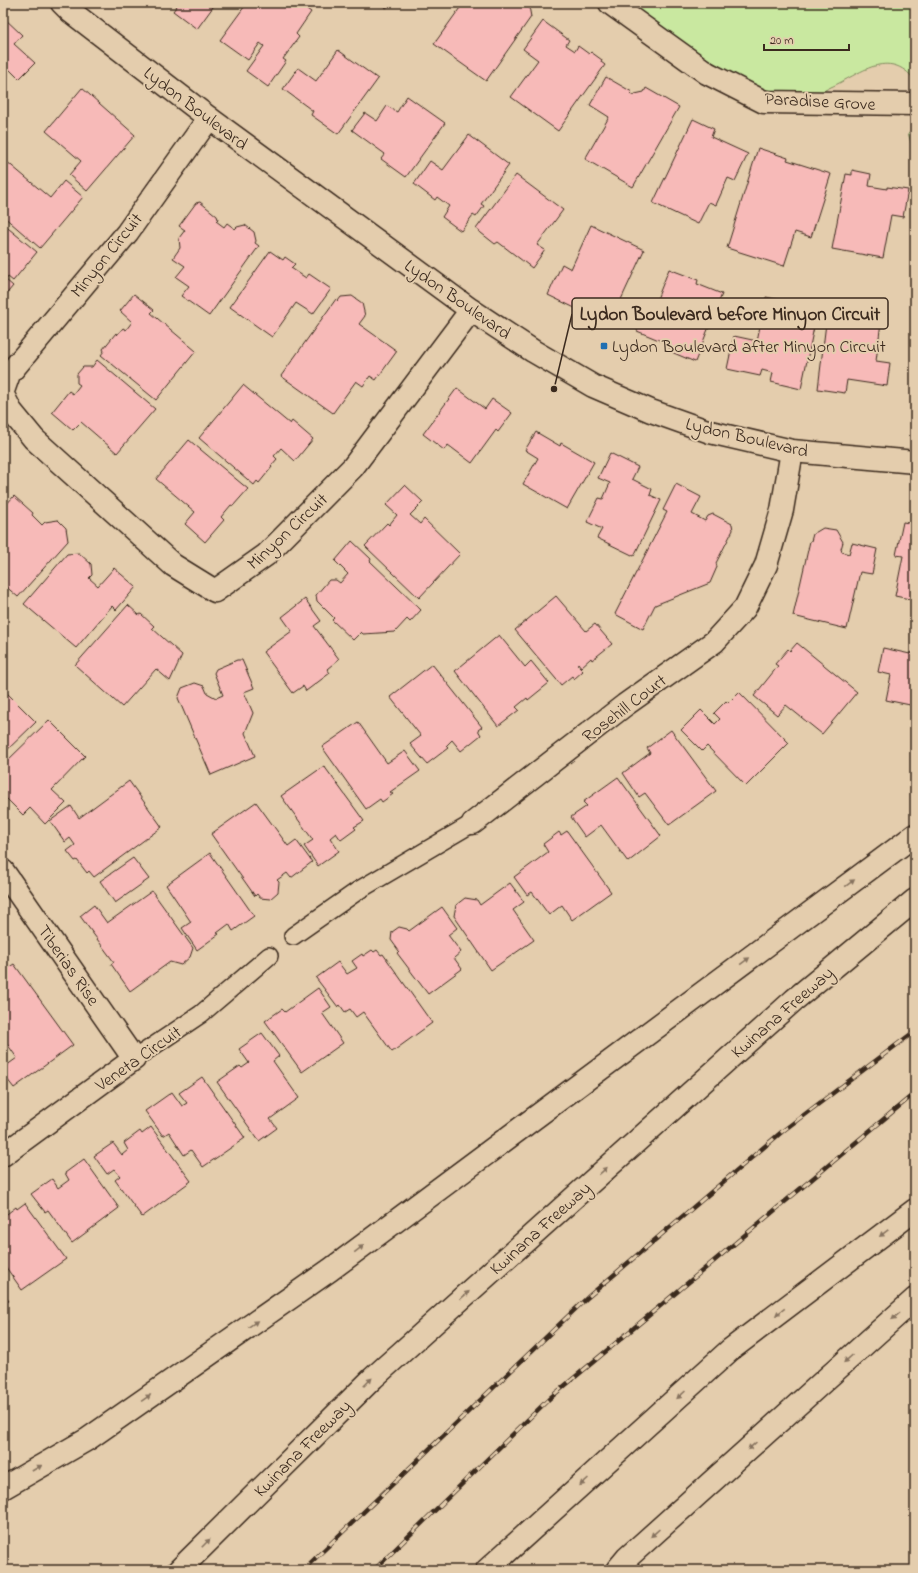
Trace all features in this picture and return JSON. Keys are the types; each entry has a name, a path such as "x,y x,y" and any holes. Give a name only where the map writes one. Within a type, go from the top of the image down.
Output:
{"main road":[{"name":"Lydon Boulevard","path":"62,3 70,11 209,118 471,310 533,351 593,386 651,411 710,432 792,451 915,462"},
{"name":"Paradise Grove","path":"610,3 707,73 764,102 915,104"},
{"name":"Minyon Circuit","path":"3,390 9,374 127,233 209,118"},
{"name":"Minyon Circuit","path":"3,395 11,411 34,439 173,565 215,591 266,555 353,467 471,310"},
{"name":"Rosehill Court","path":"473,822 625,705 714,642 745,608 766,565 782,510 792,451"},
{"path":"3,1488 88,1439 330,1270 915,835"},
{"name":"Tiberias Rise","path":"3,871 134,1059"},
{"name":"Kwinana Freeway","path":"178,1570 379,1373 794,1000 915,900"},
{"name":"Veneta Circuit","path":"3,1155 134,1059"},
{"path":"487,1570 730,1350 915,1210"},
{"path":"617,1570 633,1552 915,1299"}],"lane":[{"name":"Rosehill Court","path":"293,936 359,890 473,822"},
{"name":"Veneta Circuit","path":"134,1059 201,1014 269,956"}],"green space":[{"path":"629,3 915,3 915,80 905,70 895,65 884,64 863,70 817,93 805,94 768,90 749,83 707,59"},
{"path":"915,126 915,155 908,133"}],"building":[{"path":"179,3 208,3 213,7 197,29 173,11"},
{"path":"247,3 299,3 311,12 296,34 299,37 283,59 286,61 268,87 246,71 264,46 260,43 248,60 220,40"},
{"path":"382,3 393,3 386,8"},
{"path":"459,3 524,3 529,6 531,17 486,81 434,44 462,5"},
{"path":"3,17 22,35 14,44 35,63 19,79 9,69 3,75"},
{"path":"543,21 569,40 566,45 575,51 578,46 589,54 591,52 602,60 601,62 605,65 558,131 511,97 538,60 523,49"},
{"path":"338,50 378,79 338,134 311,115 313,111 283,89 298,68 316,81"},
{"path":"606,77 632,92 630,94 634,96 635,94 644,92 646,88 679,107 633,187 585,159 609,117 590,105"},
{"path":"82,88 135,135 87,191 69,175 81,161 46,131"},
{"path":"407,96 445,123 406,177 381,159 385,154 352,130 365,113 377,121 387,106 397,112"},
{"path":"693,119 714,129 711,137 748,154 735,181 728,178 716,205 709,202 698,224 653,203"},
{"path":"469,135 509,165 481,204 484,206 476,217 473,215 461,231 442,217 449,206 437,197 435,200 414,184 430,161 443,170"},
{"path":"758,148 788,158 787,160 831,174 811,237 795,232 784,266 727,248"},
{"path":"6,161 50,198 64,181 83,197 40,248 3,216 3,165"},
{"path":"852,170 871,174 869,186 908,190 903,217 891,215 883,258 832,249 846,174 852,175"},
{"path":"516,175 563,210 537,245 545,250 532,268 498,242 495,244 476,229"},
{"path":"200,202 217,216 218,219 216,221 224,227 227,223 235,229 245,225 254,232 255,243 259,246 209,316 181,296 189,286 176,277 185,266 173,258 180,248 179,238 185,230 179,226 196,203"},
{"path":"3,224 37,252 13,281 8,277 6,280 13,286 3,298"},
{"path":"591,225 644,250 612,319 586,307 588,302 582,299 577,309 548,295 562,264 571,269"},
{"path":"270,251 283,260 285,257 295,264 291,268 306,278 309,274 331,289 313,314 296,303 272,337 230,307"},
{"path":"669,269 698,280 697,284 722,294 695,362 669,351 671,345 637,331 646,306 653,309"},
{"path":"134,294 154,310 151,313 196,351 156,400 101,355 104,351 103,349 116,333 117,335 123,328 126,330 132,322 120,311"},
{"path":"352,296 362,303 365,316 359,324 397,351 376,380 370,376 363,386 356,381 333,413 281,376 336,299 338,301 341,297"},
{"path":"766,297 818,308 801,389 771,382 773,373 762,370 760,376 727,369 734,336 757,341"},
{"path":"827,315 881,322 876,361 890,363 887,386 847,380 845,393 818,389"},
{"path":"97,360 155,409 117,453 81,422 73,430 52,412 69,391 73,394 80,385 77,383 77,374 83,367 92,367"},
{"path":"243,385 290,424 292,421 313,439 295,461 281,448 274,456 277,459 271,466 272,467 259,483 257,481 254,485 199,438"},
{"path":"457,388 485,409 492,399 512,413 498,432 496,430 472,463 448,445 444,450 423,434"},
{"path":"536,432 560,446 561,443 594,462 567,509 523,484 538,458 525,450"},
{"path":"189,440 248,489 221,517 224,520 205,542 185,524 195,512 156,479"},
{"path":"610,453 638,467 632,479 652,489 650,495 661,500 634,556 597,538 602,529 587,522 599,498 603,499 610,483 598,478"},
{"path":"676,484 701,497 692,514 705,521 708,516 713,514 732,524 733,530 716,563 717,567 710,583 655,605 643,629 615,614 667,512 663,510"},
{"path":"405,485 423,502 410,515 420,524 424,519 460,554 419,598 365,546 387,523 389,525 397,515 386,505"},
{"path":"14,496 33,513 32,515 42,525 45,522 58,520 66,528 68,541 18,597 3,584 3,508"},
{"path":"903,522 915,524 915,600 895,596 903,556 896,555"},
{"path":"823,528 836,530 843,542 841,549 842,552 849,554 852,543 877,549 872,574 860,572 847,629 793,616 810,541 813,534"},
{"path":"352,541 371,559 370,561 421,610 410,622 407,619 395,632 363,634 361,632 353,640 332,620 334,618 317,601 316,595 329,580 336,580 340,583 348,574 335,561"},
{"path":"79,553 91,564 92,575 89,578 98,586 114,568 136,587 116,610 112,606 76,648 24,604 67,554"},
{"path":"556,596 586,631 595,624 612,644 592,660 591,658 581,667 578,663 577,665 583,671 574,679 572,676 561,685 515,630"},
{"path":"305,599 321,621 314,626 339,659 327,669 330,673 306,691 303,686 293,693 263,652 292,631 282,617"},
{"path":"128,605 154,626 152,628 182,655 170,681 156,669 122,707 75,665"},
{"path":"499,635 525,667 531,661 549,683 528,700 527,698 516,707 519,710 498,726 455,671"},
{"path":"797,643 857,692 822,734 786,705 777,715 754,696 778,666 775,664 788,649 790,651"},
{"path":"883,648 910,654 910,652 915,653 915,706 886,700 891,675 878,672"},
{"path":"237,660 242,660 254,688 244,692 253,713 245,733 255,756 211,775 178,698 182,688 195,683 204,686 207,693 216,698 223,695 214,673 216,669"},
{"path":"432,664 482,727 478,730 481,735 461,751 452,740 446,746 448,748 427,764 410,744 421,736 390,697"},
{"path":"3,689 36,722 3,754"},
{"path":"739,692 789,743 746,786 707,746 702,751 681,730 701,710 715,724 720,719 714,713 726,701 728,703"},
{"path":"49,720 85,756 52,790 66,803 45,824 30,808 23,815 3,795 3,765"},
{"path":"358,722 387,763 405,751 420,771 390,792 393,794 382,802 380,799 366,809 322,747"},
{"path":"671,730 716,791 669,825 645,793 639,797 623,773 650,753 647,748"},
{"path":"324,766 364,821 354,827 356,829 341,840 336,833 330,838 339,851 318,866 304,846 313,840 281,796"},
{"path":"618,777 661,836 628,862 601,825 585,837 571,817 587,806 583,802"},
{"path":"129,781 162,827 94,877 89,871 87,873 77,860 75,861 67,851 75,845 70,838 65,842 50,821 71,806 79,818"},
{"path":"256,802 288,846 296,840 312,862 291,878 287,873 277,880 279,882 278,892 270,899 260,898 257,894 255,896 211,834"},
{"path":"567,831 611,892 572,920 562,905 549,915 532,892 527,895 514,877 548,852 543,844 559,832 561,835"},
{"path":"210,853 254,916 233,931 229,924 217,933 219,934 197,950 182,928 191,922 166,885"},
{"path":"133,858 149,879 115,903 100,881"},
{"path":"510,883 524,902 513,910 534,940 491,970 454,916 456,905 465,898 477,900 480,905"},
{"path":"152,891 193,948 190,957 181,965 170,962 130,991 111,964 114,962 80,916 94,905 107,923"},
{"path":"442,907 457,928 448,935 461,952 454,958 462,969 428,994 397,953 399,951 391,940 392,932 399,927 409,931"},
{"path":"372,950 374,952 377,950 381,955 383,954 432,1023 392,1052 363,1012 356,1017 350,1009 345,1012 340,1005 338,1007 316,978 338,962 347,974 357,968 352,961 362,954 363,956"},
{"path":"14,964 73,1045 14,1088 3,1074 3,1068 17,1058 3,1038 3,971"},
{"path":"318,988 331,1007 322,1013 343,1043 302,1072 265,1021 282,1009 285,1012"},
{"path":"262,1033 279,1056 273,1061 299,1098 270,1119 277,1128 259,1141 217,1082 240,1066 242,1068 249,1063 239,1049"},
{"path":"202,1077 245,1138 203,1167 191,1150 184,1155 169,1132 163,1136 145,1111 172,1092 182,1106 187,1103 179,1093"},
{"path":"151,1127 191,1181 142,1217 115,1180 120,1176 114,1169 107,1174 94,1156 113,1143 122,1155 128,1150 124,1143 140,1131 142,1134"},
{"path":"84,1159 119,1208 72,1243 48,1210 45,1212 31,1194 52,1179 58,1188 69,1180 65,1173"},
{"path":"25,1203 66,1259 22,1290 3,1263 3,1227 5,1226 3,1224 3,1217 16,1207 17,1209"},
{"path":"3,1293 9,1301 3,1305"}],"railway":[{"path":"303,1570 588,1297 784,1130 915,1031"},
{"path":"374,1570 550,1398 915,1093"}],"place":[{"name":"Lydon Boulevard after Minyon Circuit","path":"604,346"},
{"name":"Lydon Boulevard before Minyon Circuit","path":"554,389"}]}
